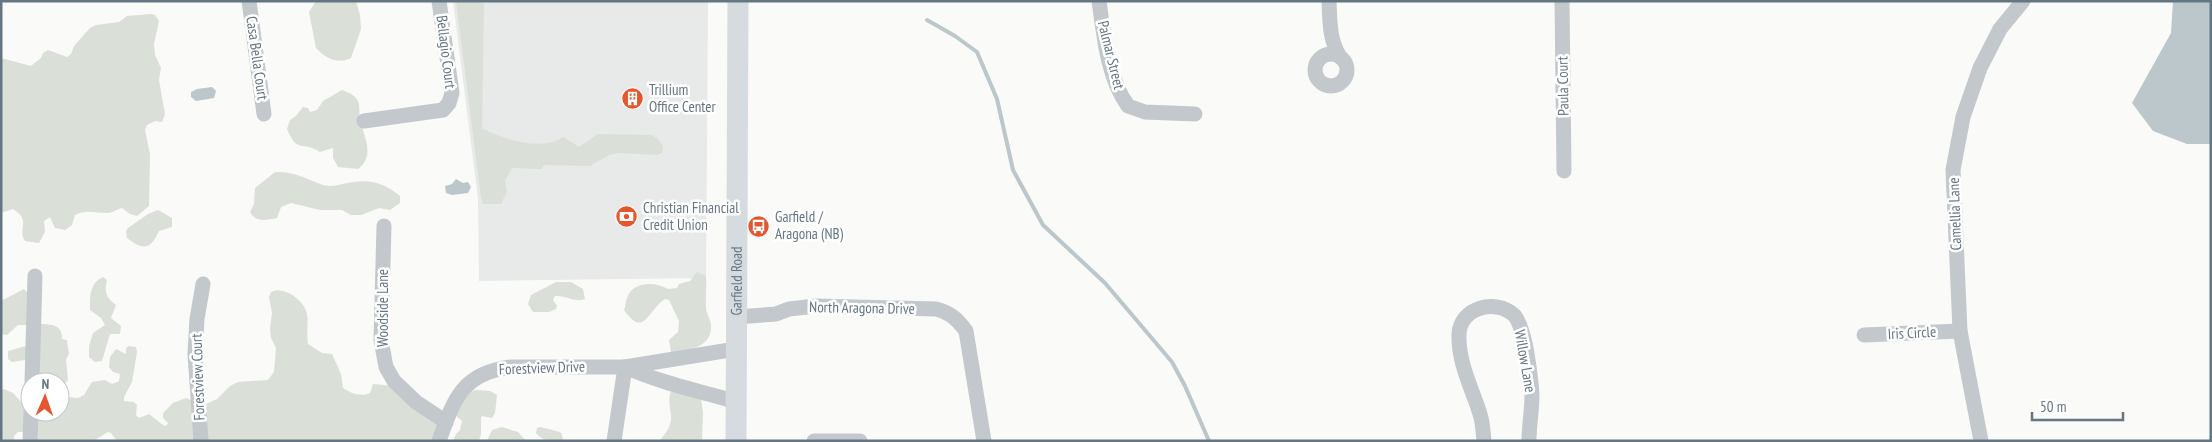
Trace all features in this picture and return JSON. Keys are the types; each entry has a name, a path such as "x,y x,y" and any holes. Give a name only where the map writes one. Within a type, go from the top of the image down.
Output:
{"main road":[{"name":"Garfield Road","path":"736,441 738,1"}],"street":[{"name":"Casa Bella Court","path":"249,1 264,114"},
{"name":"Bellagio Court","path":"364,121 443,110 450,103 452,93 439,1"},
{"name":"Palmar Street","path":"1099,1 1104,37 1115,83 1128,106 1145,112 1195,114"},
{"path":"1329,1 1330,31 1334,46 1347,66 1346,76 1339,84 1329,86 1320,82 1314,72 1314,67 1320,58 1330,31"},
{"name":"Paula Court","path":"1562,1 1564,171"},
{"name":"Camellia Lane","path":"1981,441 1960,330 1953,170 1970,91 2000,28 2023,1"},
{"path":"1320,58 1330,54 1340,57"},
{"name":"Woodside Lane","path":"384,226 380,340 386,367 394,381 416,402 446,422"},
{"path":"32,372 35,276"},
{"name":"Forestview Court","path":"201,441 195,354 197,319 203,284"},
{"name":"North Aragona Drive","path":"736,317 776,314 789,309 816,306 936,309 946,312 956,318 966,331 984,441"},
{"name":"Willow Lane","path":"1484,441 1481,416 1459,355 1459,332 1468,313 1478,308 1494,307 1510,312 1516,317 1522,333 1532,394 1529,425 1530,441"},
{"name":"Iris Circle","path":"1864,335 1960,330"},
{"name":"Forestview Drive","path":"439,441 458,394 466,385 483,373 493,369 511,367 625,367 736,349"},
{"path":"614,441 625,367"},
{"name":"Forestview Drive","path":"625,367 652,380 698,390 737,402"},
{"path":"30,441 31,422"},
{"path":"814,441 860,441"}],"shaded area":[{"path":"316,1 356,1 361,29 351,58 337,61 323,55 316,48 309,12"},
{"path":"453,1 708,1 706,278 479,281 478,199"},
{"path":"456,1 484,1 482,128 511,140 534,144 555,141 563,137 579,147 598,134 652,135 663,146 662,153 657,155 619,153 609,155 590,166 544,165 541,169 512,168 505,181 507,191 501,204 483,204"},
{"path":"2173,1 2211,1 2211,144 2187,144 2153,131 2132,103 2171,33"},
{"path":"155,15 159,21 154,44 155,55 161,68 159,80 165,114 162,122 155,121 147,125 145,130 150,154 149,206 137,216 130,214 122,208 109,213 79,213 75,215 72,225 65,230 55,228 50,217 44,221 45,232 39,243 25,241 22,232 23,221 19,213 13,209 1,213 1,58 31,66 48,50 67,57 90,28 96,25 119,22 127,16"},
{"path":"212,87 216,91 214,98 196,101 191,97 191,92 197,89"},
{"path":"342,90 353,95 359,103 361,124 368,151 367,158 358,169 338,167 333,158 333,148 320,152 298,145 294,142 287,129 290,120 303,107 308,108 310,112 317,110 323,101"},
{"path":"275,172 294,174 327,186 360,181 378,183 400,196 400,203 390,210 379,208 361,215 351,215 342,210 320,210 291,203 281,207 277,218 266,220 255,218 250,212 254,204 255,188"},
{"path":"456,179 463,183 468,182 471,187 468,193 452,195 446,193 445,186 452,184"},
{"path":"158,210 172,218 172,227 159,231 153,241 147,246 138,245 127,238 126,231 128,228 148,214"},
{"path":"697,272 706,276 706,307 711,323 710,333 707,339 697,347 671,353 669,340 678,332 679,321 669,300 665,299 662,301 648,317 640,322 636,322 624,310 626,300 630,292 639,285 651,284 668,289 677,288 679,284 690,281"},
{"path":"103,277 107,280 106,291 108,297 116,305 111,318 121,326 120,334 110,334 102,361 95,362 89,357 89,346 93,333 105,325 101,318 90,310 90,296 95,283"},
{"path":"556,282 571,282 583,289 585,299 578,300 555,296 553,300 557,306 556,309 549,312 533,312 528,304 531,295"},
{"path":"24,289 32,297 40,324 56,326 61,331 62,339 67,340 69,354 66,359 67,372 29,372 25,360 12,362 8,359 8,351 26,346 27,325 18,325 7,335 1,334 1,301"},
{"path":"277,290 291,294 301,302 308,318 308,344 322,353 332,354 341,374 343,388 363,395 370,393 373,384 393,386 438,423 435,441 117,441 108,432 93,441 33,441 25,432 18,432 14,436 14,441 1,441 1,391 4,389 13,393 20,401 20,422 70,422 70,397 78,398 84,395 92,382 105,380 112,384 119,381 120,374 113,372 109,367 110,357 116,349 126,354 126,348 129,346 136,347 137,352 132,382 124,397 124,401 134,402 137,405 136,415 139,418 149,414 166,426 168,423 163,418 163,413 173,403 186,398 204,405 217,399 230,386 238,382 268,380 274,372 276,348 271,338 270,329 272,313 269,297 271,292"},
{"path":"476,390 490,391 497,395 495,413 492,418 482,416 479,441 453,441 460,430 462,421 455,415 467,392"},
{"path":"671,391 700,391 703,413 702,441 659,441 670,426 669,398"},
{"path":"502,427 518,432 526,441 487,441 492,430"},
{"path":"537,428 560,432 563,441 542,438 536,433"}],"waterway":[{"path":"927,20 955,36 977,52 997,99 1013,170 1043,225 1105,283 1172,362 1185,386 1209,441"}],"place":[{"name":"Trillium Office Center","path":"633,99"},
{"name":"Christian Financial Credit Union","path":"627,217"},
{"name":"Garfield / Aragona (NB)","path":"759,226"}]}
